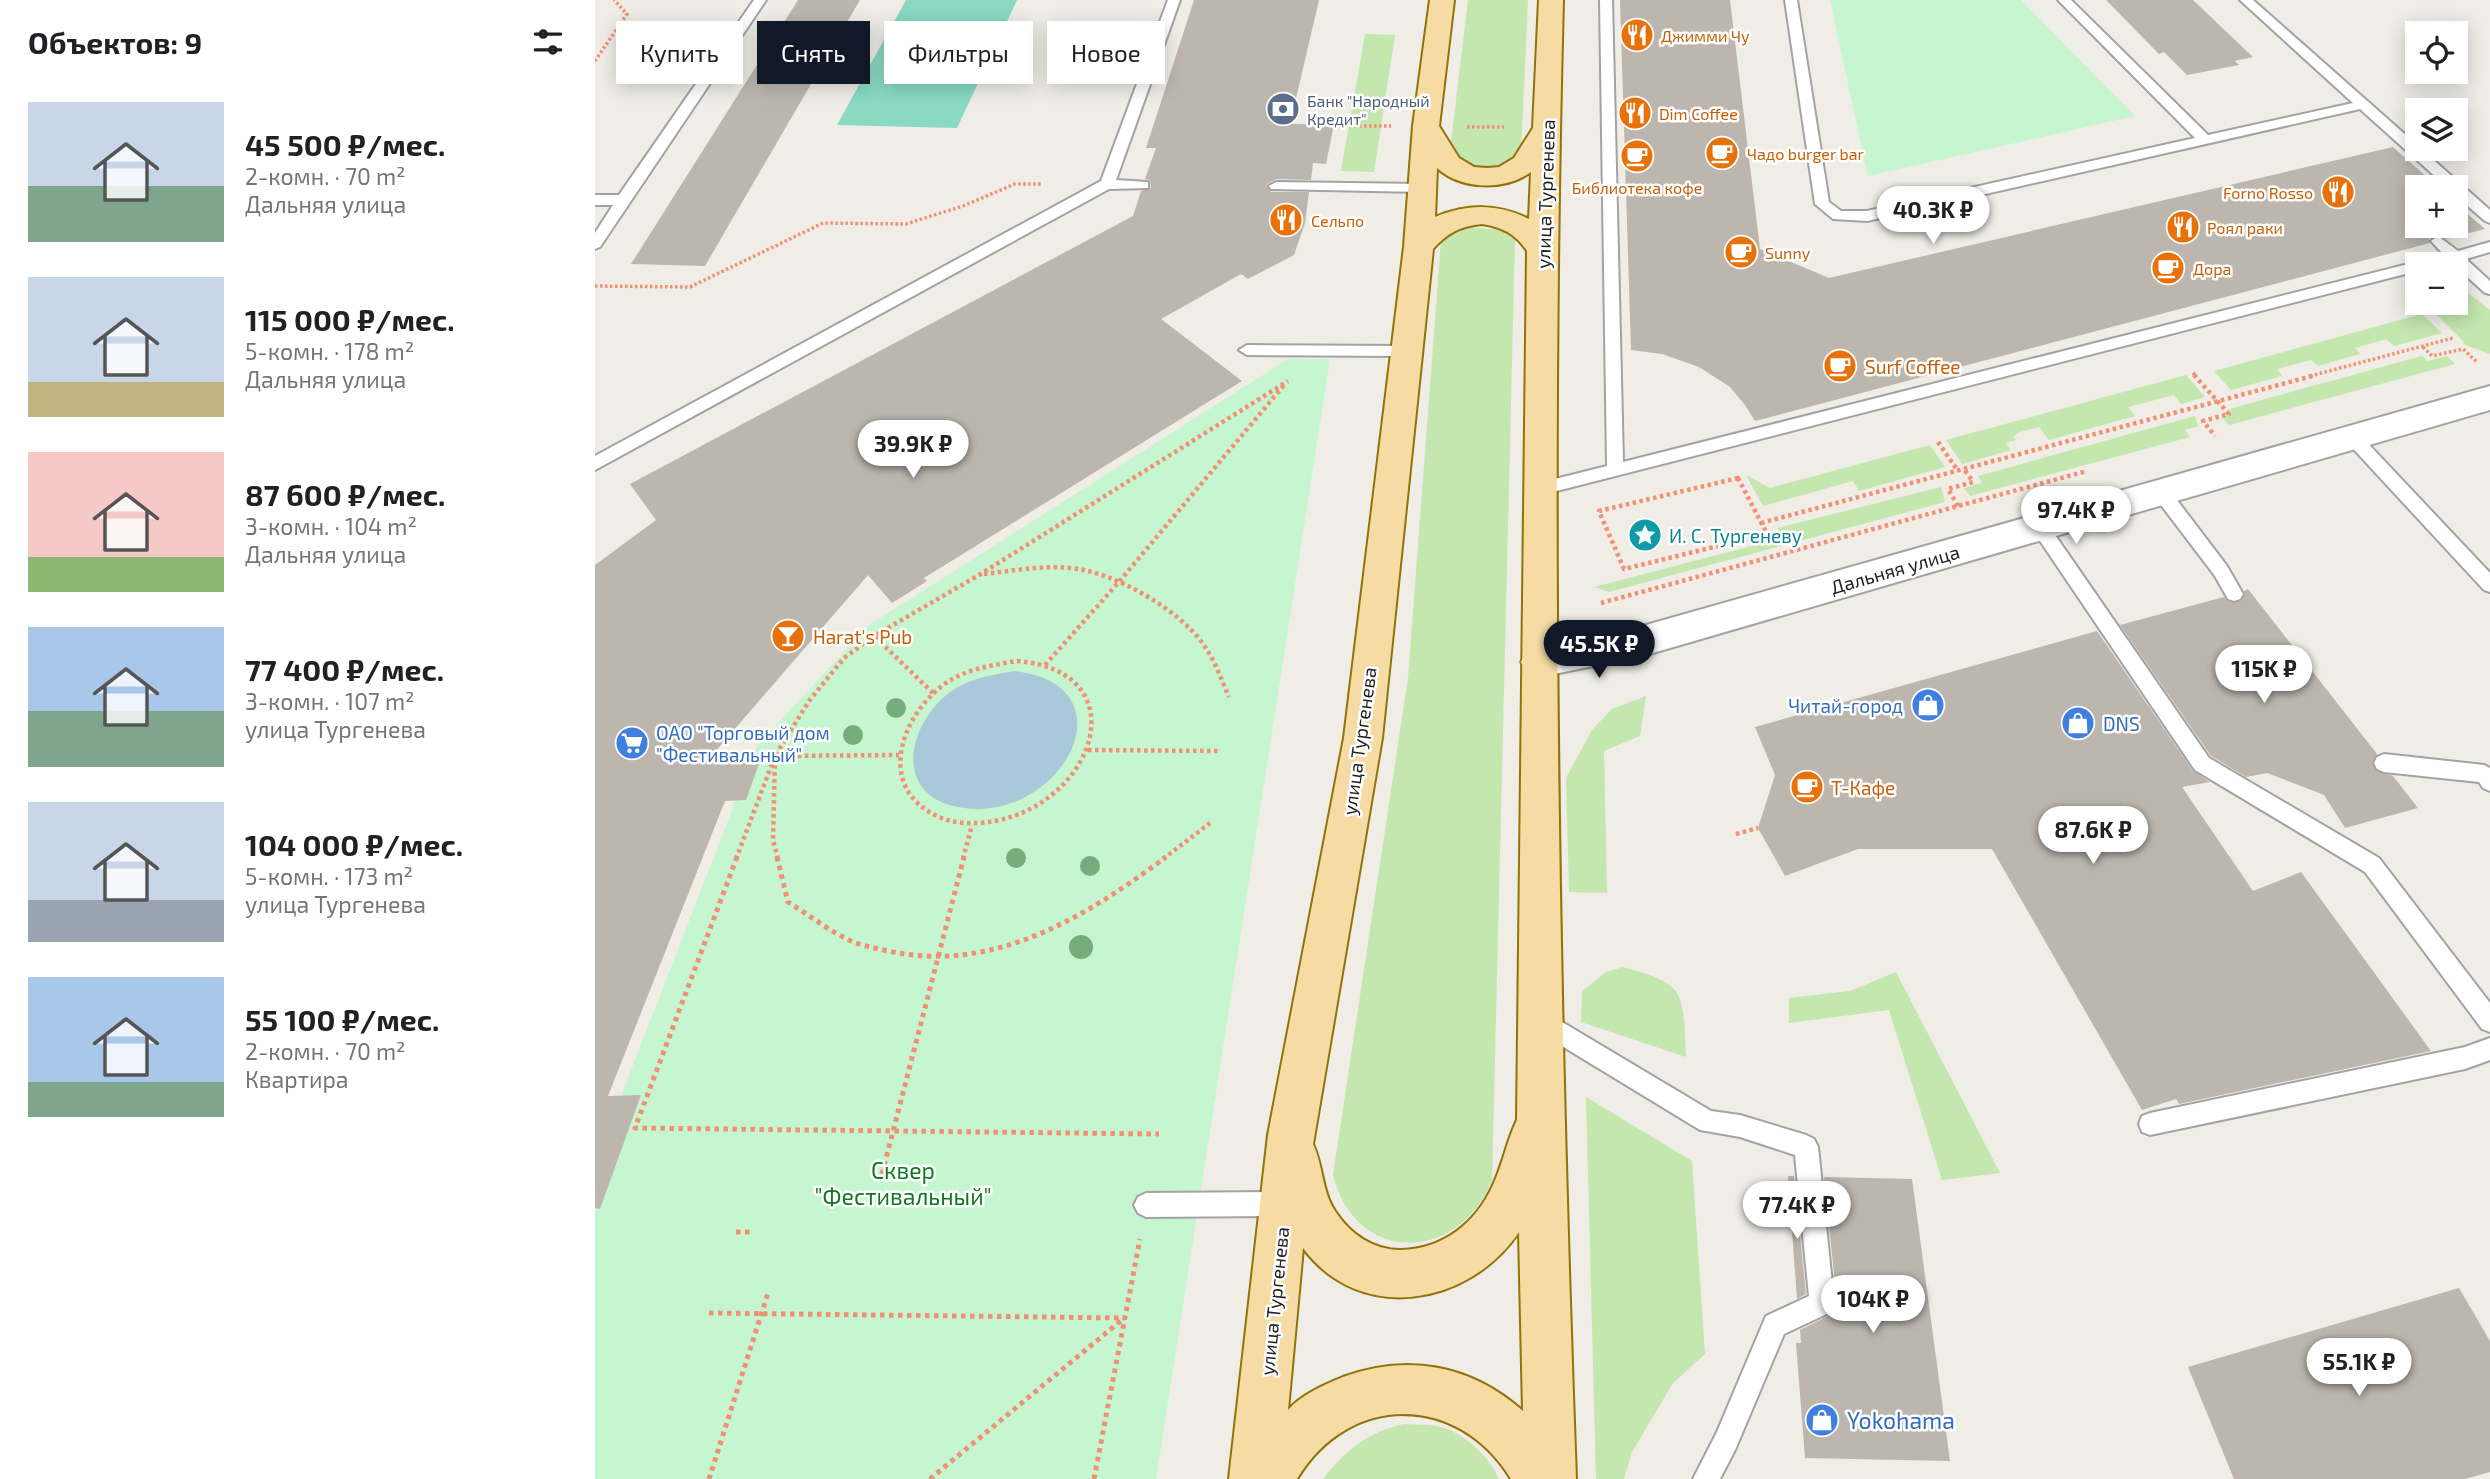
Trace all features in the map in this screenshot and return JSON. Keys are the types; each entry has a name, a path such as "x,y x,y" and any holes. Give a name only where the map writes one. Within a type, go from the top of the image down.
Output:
{"main road":[{"name":"улица Тургенева","path":"1255,1479 1291,1135 1363,738 1419,247 1422,188 1412,126 1441,0"},
{"name":"улица Тургенева","path":"1551,0 1542,250 1540,662 1540,1116 1551,1479"},
{"path":"1412,126 1451,166 1479,176 1509,173 1521,167 1530,158 1547,127"},
{"path":"1419,247 1432,230 1443,224 1468,216 1488,215 1524,226 1536,237 1542,250"},
{"path":"1291,1135 1307,1207 1319,1230 1337,1250 1367,1268 1389,1273 1422,1273 1450,1264 1475,1247 1497,1223 1511,1196 1540,1116"},
{"path":"1268,1479 1299,1435 1332,1408 1369,1392 1408,1386 1446,1392 1481,1408 1512,1435 1538,1479"}],"street":[{"name":"Дальняя улица","path":"1540,662 1646,640 2490,398"}],"lane":[{"path":"595,244 760,0"},
{"path":"1107,184 1174,0"},
{"path":"1606,0 1615,469"},
{"path":"1791,0 1822,204 1837,216 1867,216 2363,105"},
{"path":"2064,0 2205,140"},
{"path":"2246,0 2442,175"},
{"path":"595,464 1107,184 1143,185"},
{"path":"1276,186 1422,188"},
{"path":"2468,199 2490,218"},
{"path":"595,200 623,200"},
{"path":"2438,241 2450,252"},
{"path":"2468,253 2490,247"},
{"path":"1541,489 2405,269"},
{"path":"2468,269 2490,289"},
{"path":"1247,350 1407,351"},
{"path":"2352,437 2490,585"},
{"path":"2161,492 2221,571 2234,594"},
{"path":"2040,527 2202,764 2289,818 2372,864 2490,1021"},
{"path":"2384,763 2484,774 2490,782"},
{"path":"1540,1020 1708,1122 1741,1126 1806,1147 1822,1303 1775,1325 1726,1441 1706,1479"},
{"path":"2150,1124 2465,1058 2490,1049"},
{"path":"1146,1205 1284,1204"}],"path":[{"path":"595,61 627,14 614,0"},
{"path":"1339,126 1412,126"},
{"path":"1466,127 1508,127"},
{"path":"595,286 690,287 823,223 906,224 963,206 1015,184 1107,184"},
{"path":"1761,523 2453,338"},
{"path":"2423,347 2432,356 2463,349 2479,364"},
{"path":"2466,368 2490,362"},
{"path":"2193,373 2229,414 2203,421 2215,436 2202,440"},
{"path":"1045,664 1118,583 1288,380 979,575 874,636 844,658 809,701 775,756 635,1128 894,1129 1159,1135"},
{"path":"1938,442 1958,471"},
{"path":"1601,603 2099,467"},
{"path":"1958,506 1948,489 1973,482 1964,469"},
{"path":"1738,478 1761,523 1767,534 1624,569 1599,511 1738,478"},
{"path":"979,575 1030,569 1080,569 1118,583 1181,618 1202,642 1229,697"},
{"path":"874,636 933,693"},
{"path":"1017,661 1045,664 1077,684 1090,708 1092,734 1088,750 1079,768 1061,789 1046,801 1018,816 972,825 936,817 915,803 908,793 900,772 899,755 901,741 919,708 933,693 976,668 1017,661"},
{"path":"1088,750 1220,751"},
{"path":"775,756 899,755"},
{"path":"775,756 773,840 788,902 859,945 911,957 939,957 1013,947 1080,916 1135,881 1210,823"},
{"path":"882,1174 972,825"},
{"path":"1736,834 1758,828"},
{"path":"1094,1479 1141,1231"},
{"path":"736,1232 754,1232"},
{"path":"709,1479 768,1293"},
{"path":"709,1313 1125,1318"},
{"path":"930,1479 1125,1318"}],"green space":[{"path":"906,0 1017,0 1007,21 894,21"},
{"path":"1468,0 1528,0 1521,153 1502,165 1482,169 1464,162 1456,154 1451,142"},
{"path":"1830,0 2021,0 2135,116 1868,176"},
{"path":"1365,34 1395,35 1374,172 1341,171"},
{"path":"884,40 884,84 978,84 957,128 837,125 860,84 870,84 870,65"},
{"path":"1468,227 1500,230 1515,240 1492,1180 1477,1207 1456,1227 1433,1239 1409,1243 1385,1238 1363,1226 1345,1205 1333,1175 1408,678 1441,240"},
{"path":"2468,293 2490,310 2490,354 2463,344 2465,343 2437,315 2468,315"},
{"path":"2418,315 2423,315 2442,333 2394,346 2386,339 2355,348 2360,354 2318,366 2311,360 2277,369 2282,376 2231,390 2214,371"},
{"path":"2422,356 2428,361 2447,356 2455,364 2229,425 2222,417 2232,414 2229,409"},
{"name":"Сквер \"Фестивальный\"","path":"1288,359 1330,359 1156,1479 595,1479 595,1163 757,746 869,625"},
{"path":"2186,375 2205,397 2181,404 2174,395 2128,407 2135,416 2049,440 2039,427 2020,432 2014,436 2016,440 2006,443 2011,450 1962,464 1946,440"},
{"path":"2195,416 2198,426 2185,430 2190,437 1970,496 1964,488 1982,483 1978,476"},
{"path":"1930,445 1945,467 1859,491 1853,481 1763,506 1746,475 1770,488"},
{"path":"1941,487 1945,502 1609,592 1594,587 1783,538 1778,528"},
{"path":"1646,696 1640,736 1604,751 1607,893 1569,892 1566,778 1592,730 1612,709"},
{"path":"1623,967 1658,978 1675,990 1683,1013 1686,1057 1581,1022 1582,991 1606,972"},
{"path":"1896,972 2000,1173 1942,1180 1889,1010 1789,1023 1789,998 1850,991"},
{"path":"1586,1097 1692,1161 1705,1354 1673,1383 1632,1452 1624,1479 1596,1479"},
{"path":"1404,1424 1437,1426 1456,1433 1482,1453 1499,1479 1323,1479 1340,1460 1369,1437"}],"water":[{"path":"1014,671 1051,682 1071,701 1077,725 1070,752 1053,776 1027,796 995,807 958,807 936,799 922,787 915,772 917,737 926,719 938,703 960,686"}],"building":[{"path":"798,0 860,0 848,21 785,21"},
{"path":"1194,0 1319,0 1290,124 1334,124 1326,164 1313,163 1311,180 1276,179 1266,185 1271,192 1309,192 1305,223 1294,255 1248,279 1241,274 1161,319 1242,381 924,578 927,581 892,603 868,575 707,761 760,761 746,800 725,801 608,1096 641,1095 600,1209 595,1208 595,565 656,520 630,484 1133,216 1141,191 1151,188 1150,180 1145,179 1156,148 1146,148"},
{"path":"1620,0 1730,0 1760,249 1829,278 2393,147 2405,158 2405,161 2409,161 2424,175 2405,175 2405,238 2430,238 2430,243 1755,421 1730,387 1699,367 1662,354 1631,350"},
{"path":"2106,0 2193,0 2253,57 2235,61 2239,65 2187,75 2164,52 2159,54"},
{"path":"757,65 757,84 811,84 705,266 631,264"},
{"path":"2468,214 2485,229 2468,233"},
{"path":"2248,589 2377,754 2372,762 2375,770 2393,776 2418,808 2345,828 2324,795 2267,773 2246,777 2211,756 2120,625 2224,597 2235,603 2242,600 2244,591"},
{"path":"2097,631 2193,771 2210,782 2182,787 2253,891 2301,872 2431,1051 2179,1104 2176,1099 2142,1110 1992,849 1858,849 1785,876 1758,828 1775,775 1755,727"},
{"path":"1788,1176 1794,1176 1806,1294 1797,1299"},
{"path":"1824,1177 1912,1179 1950,1461 1805,1458 1796,1343 1801,1343 1800,1330 1832,1314 1837,1303"},
{"path":"2459,1288 2490,1341 2490,1472 2465,1479 2234,1479 2188,1367"}],"place":[{"name":"Джимми Чу","path":"1637,35"},
{"name":"Банк \"Народный Кредит\"","path":"1283,109"},
{"name":"Dim Coffee","path":"1635,113"},
{"name":"Чадо burger bar","path":"1722,153"},
{"name":"Библиотека кофе","path":"1637,156"},
{"name":"Forno Rosso","path":"2338,192"},
{"name":"Сельпо","path":"1286,220"},
{"name":"Роял раки","path":"2183,227"},
{"name":"Sunny","path":"1741,252"},
{"name":"Дора","path":"2168,268"},
{"name":"Surf Coffee","path":"1840,366"},
{"name":"И. С. Тургеневу","path":"1645,535"},
{"name":"Harat's Pub","path":"788,636"},
{"name":"Читай-город","path":"1928,705"},
{"name":"DNS","path":"2078,723"},
{"name":"ОАО \"Торговый дом \"Фестивальный\"","path":"632,743"},
{"name":"Т-Кафе","path":"1807,787"},
{"name":"Yokohama","path":"1822,1420"}]}
